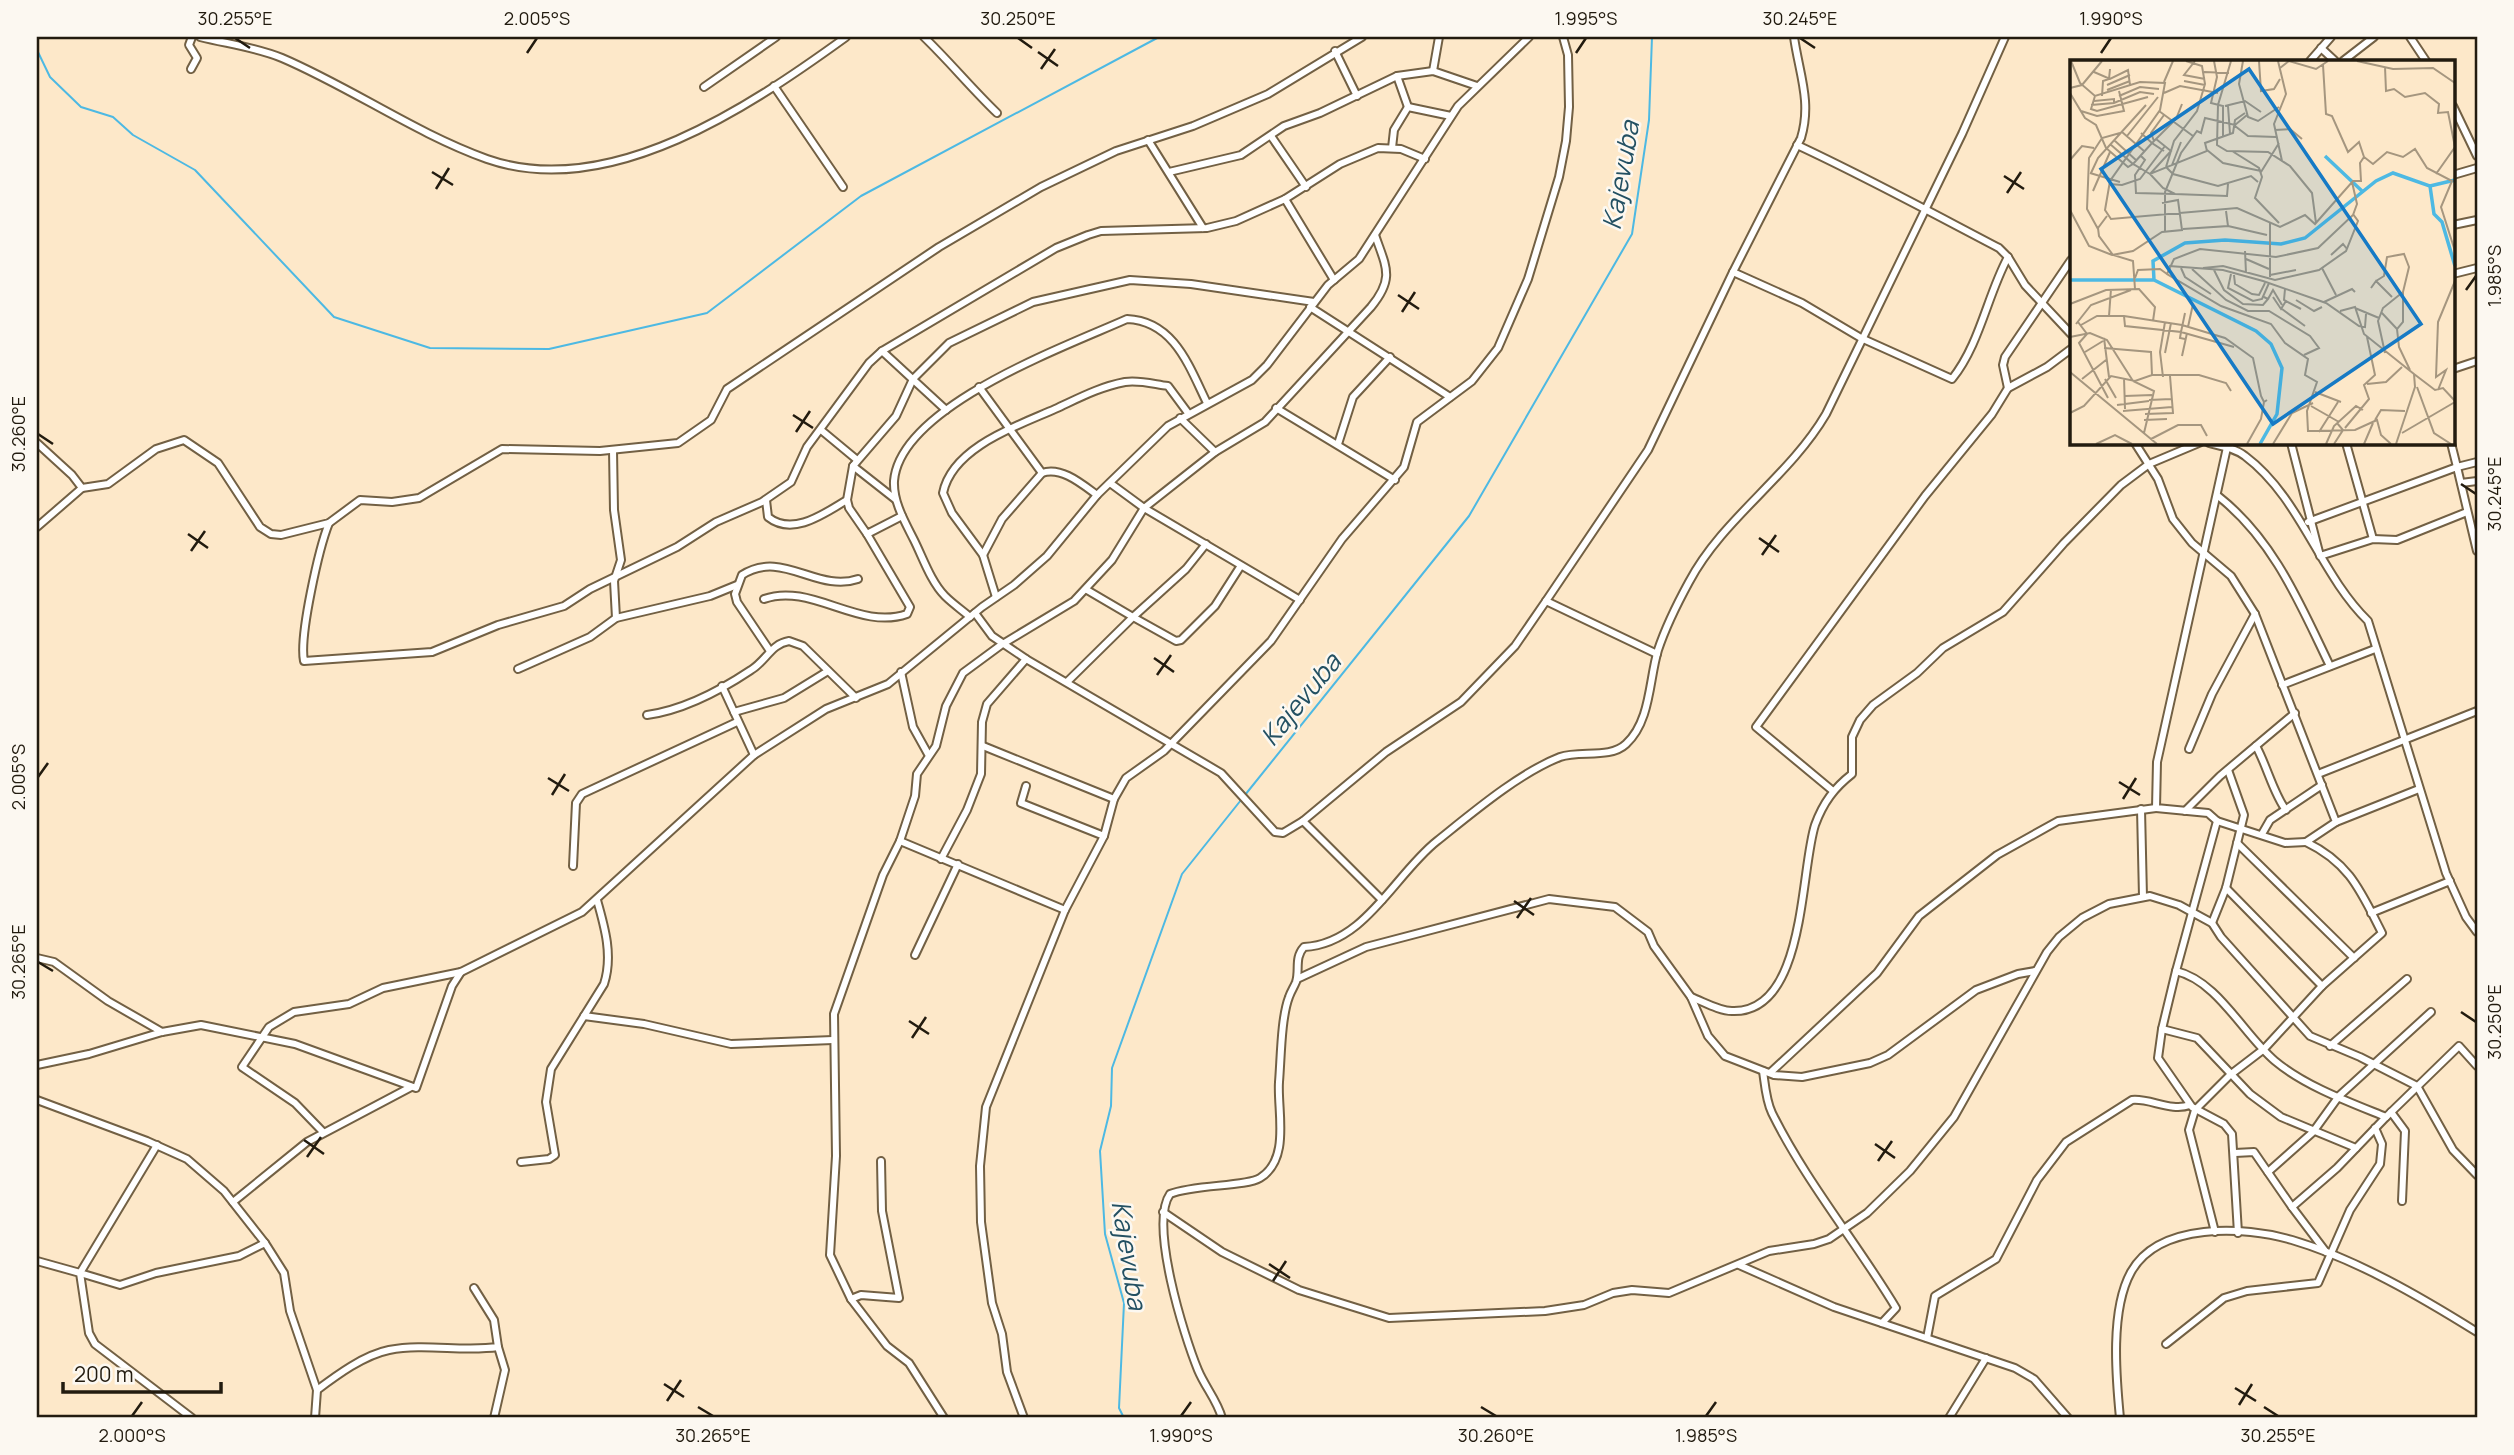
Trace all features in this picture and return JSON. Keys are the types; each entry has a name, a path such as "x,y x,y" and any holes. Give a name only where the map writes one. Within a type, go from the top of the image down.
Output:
{"street":[{"path":"191,69 197,58 189,46 192,37"},
{"path":"200,37 248,46 280,57 457,146 487,159 524,167 580,166 635,155 687,136 774,86 846,37"},
{"path":"704,87 776,37"},
{"path":"924,37 940,50 958,76 997,113"},
{"path":"37,527 82,488 108,484 156,449 180,439 218,463 264,531 281,535 329,523 360,500 402,501 428,494 497,450 613,450 664,446 688,439 711,420 727,389 802,342 939,247 1041,187 1116,151 1193,126 1268,94 1362,37"},
{"path":"1433,71 1440,37"},
{"path":"323,1132 295,1103 242,1067 272,1025 301,1010 349,1004 383,988 461,972 561,924 597,900 754,755 827,709 880,688 901,672 1047,556 1097,495 1180,418 1258,374 1312,304 1334,280 1353,266 1451,116 1477,86 1529,37"},
{"path":"1024,1418 1007,1372 1002,1334 992,1303 981,1222 980,1166 986,1107 1065,910 1104,836 1115,799 1132,772 1171,743 1271,641 1342,539 1395,480 1410,456 1417,422 1427,411 1472,381 1498,348 1518,306 1550,213 1567,129 1569,79 1563,37"},
{"path":"1207,403 1172,340 1156,324 1127,319 979,387 946,410 925,428 899,461 894,481 895,499 935,582 945,596 1026,659 1068,681 1221,774 1279,834 1303,821 1386,752 1461,702 1515,646 1648,450 1806,122 1807,99 1794,37"},
{"path":"1222,1418 1218,1404 1199,1371 1169,1277 1163,1212 1170,1194 1189,1186 1256,1180 1270,1168 1282,1128 1279,1085 1288,998 1297,979 1296,966 1304,947 1319,946 1349,931 1382,900 1424,852 1524,778 1559,758 1615,751 1624,746 1643,715 1657,654 1668,622 1699,566 1817,429 1925,211 2004,37"},
{"path":"2311,60 2331,37"},
{"path":"2344,60 2374,37"},
{"path":"2410,37 2425,60"},
{"path":"2321,48 2334,60"},
{"path":"1335,51 1357,96"},
{"path":"1169,172 1241,155 1284,126 1398,76 1433,71 1477,86"},
{"path":"1392,148 1394,130 1408,107 1398,76"},
{"path":"774,86 843,187"},
{"path":"1408,107 1451,116"},
{"path":"2454,108 2477,156"},
{"path":"1272,136 1306,187"},
{"path":"1149,140 1203,228"},
{"path":"1797,145 1905,197 1925,211 1998,248 2008,257 2014,271 2070,333"},
{"path":"329,523 322,540 307,610 303,635 304,660 432,652 498,625 564,606 677,547 716,522 766,499 791,482 807,447 869,363 882,351 1056,247 1101,231 1203,228 1236,221 1285,199 1367,151 1392,148 1412,152 1425,159"},
{"path":"2454,175 2477,168"},
{"path":"1285,199 1334,280"},
{"path":"2454,225 2477,220"},
{"path":"944,1418 909,1363 887,1346 851,1299 830,1255 836,1156 834,1014 842,986 856,959 883,875 900,841 915,796 917,774 940,736 946,706 963,673 1005,643 1069,606 1087,590 1112,560 1144,508 1215,452 1265,422 1381,295 1386,284 1387,271 1375,235"},
{"path":"1733,272 1802,303 1861,338 1952,379 1987,310 1993,286 2008,257"},
{"path":"2008,388 2003,365 2005,357 2070,261"},
{"path":"2454,274 2477,268"},
{"path":"764,599 775,595 795,597 873,618 895,618 907,614 911,607 849,508 847,500 855,463 896,416 913,379 938,352 960,337 1033,302 1100,285 1143,280 1312,304 1349,332 1450,397"},
{"path":"1833,791 1756,727 1926,496 1992,415 2008,388 2047,367 2070,350"},
{"path":"882,351 946,410"},
{"path":"1338,444 1353,397 1390,357"},
{"path":"2454,369 2477,361"},
{"path":"996,597 983,555 944,500 944,486 977,447 1010,428 1101,388 1139,381 1168,386 1188,413"},
{"path":"979,387 1042,472"},
{"path":"1276,408 1395,480"},
{"path":"1180,418 1215,452"},
{"path":"821,430 895,499"},
{"path":"37,443 72,475 82,488"},
{"path":"2136,444 2149,464 2172,519 2203,552 2231,576 2255,614 2273,653 2282,685 2336,822"},
{"path":"1691,997 1720,1009 1742,1010 1757,1004 1778,983 1794,944 1813,832 1833,791 1852,774 1852,737 1866,711 1917,673 1943,648 2003,612 2097,508 2149,464 2197,444"},
{"path":"2291,444 2320,556"},
{"path":"2346,444 2358,478 2360,503 2373,539"},
{"path":"2451,444 2477,551"},
{"path":"2156,808 2157,762 2169,720 2227,445 2251,462 2303,524 2320,556 2353,606 2368,621 2450,881 2466,917 2477,932"},
{"path":"613,450 614,510 621,560 614,581 616,618"},
{"path":"2303,524 2477,461"},
{"path":"983,555 1002,519 1042,472 1050,470 1064,474 1097,495"},
{"path":"2461,483 2477,481"},
{"path":"1110,483 1144,508 1300,600"},
{"path":"2218,496 2245,517 2267,547 2290,585 2330,666"},
{"path":"766,499 768,517 786,525 814,518 847,500"},
{"path":"2320,556 2373,539 2397,540 2467,512"},
{"path":"867,534 902,516"},
{"path":"1068,681 1186,569 1206,544"},
{"path":"770,651 737,602 737,585 742,575 764,565 779,565 834,582 858,579"},
{"path":"1087,590 1178,641 1210,611 1240,567"},
{"path":"519,669 590,637 616,618 710,596 737,585"},
{"path":"1546,601 1657,654"},
{"path":"2189,749 2212,694 2255,614"},
{"path":"647,715 685,705 722,686 753,669 783,642 796,642 856,698"},
{"path":"2282,685 2375,649"},
{"path":"942,859 978,786 983,746 982,722 987,704 1026,659"},
{"path":"734,712 784,698 828,671"},
{"path":"901,672 912,727 928,754"},
{"path":"722,686 754,755"},
{"path":"2318,774 2477,711"},
{"path":"2185,811 2295,713"},
{"path":"573,866 576,803 582,794 737,722"},
{"path":"983,746 1115,799"},
{"path":"2256,747 2271,773 2277,799 2286,810"},
{"path":"2212,923 2226,888 2244,815 2228,770"},
{"path":"2262,834 2270,820 2322,785"},
{"path":"1026,786 1021,803 1104,836"},
{"path":"2306,842 2336,822 2419,789"},
{"path":"1766,1072 1877,974 1919,916 1997,855 2058,821 2156,808 2208,813 2217,821 2285,843 2306,842 2330,854 2355,882 2382,933 2322,986 2263,1049 2193,1107 2189,1130 2215,1232"},
{"path":"2141,809 2143,897"},
{"path":"1303,821 1382,900"},
{"path":"2217,821 2176,971 2158,1058 2193,1107 2229,1129 2235,1153 2238,1233"},
{"path":"900,841 1065,910"},
{"path":"2237,842 2354,958"},
{"path":"915,955 958,864"},
{"path":"2371,913 2450,881"},
{"path":"2226,888 2322,986"},
{"path":"1163,1212 1222,1252 1299,1290 1389,1318 1545,1311 1584,1305 1613,1293 1632,1290 1669,1293 1769,1251 1814,1244 1854,1224 1893,1189 1954,1117 2035,971 2059,937 2082,918 2109,904 2143,897 2171,902 2212,923 2221,937 2310,1036 2375,1064 2417,1086 2453,1150 2477,1175"},
{"path":"1297,979 1366,947 1549,899 1615,908 1643,925 1691,997 1708,1036 1721,1052 1766,1072 1802,1077 1870,1063 1888,1055 1976,990 2018,974 2035,971"},
{"path":"521,1162 549,1159 555,1155 546,1102 551,1069 608,971 607,932 597,900"},
{"path":"37,958 54,962 108,1001 162,1032"},
{"path":"2176,971 2189,974 2205,986 2263,1049 2300,1079 2388,1115 2405,1131 2402,1201"},
{"path":"37,1065 201,1024 263,1035 295,1044 416,1088 452,986 461,972"},
{"path":"2330,1046 2407,979"},
{"path":"2268,1172 2313,1132 2339,1096 2431,1012"},
{"path":"584,1016 644,1024 731,1044 833,1040"},
{"path":"2162,1029 2197,1038 2231,1075 2281,1117 2356,1148"},
{"path":"2292,1207 2356,1148 2459,1045 2477,1066"},
{"path":"1766,1072 1772,1113 1842,1230 1878,1277 1883,1290 1895,1305 1896,1308 1882,1323"},
{"path":"233,1202 323,1132 411,1087"},
{"path":"1927,1338 1935,1296 1996,1259 2038,1180 2066,1142 2132,1100 2139,1099 2157,1106 2193,1107"},
{"path":"37,1100 157,1145 198,1166 233,1202 284,1273 290,1311 317,1390 315,1418"},
{"path":"2166,1344 2224,1298 2247,1291 2318,1283 2350,1210 2380,1164 2382,1144 2375,1128"},
{"path":"157,1145 80,1273 89,1333 95,1344 192,1418"},
{"path":"2235,1153 2254,1152 2328,1255"},
{"path":"851,1299 861,1296 899,1298 882,1211 881,1161"},
{"path":"2120,1418 2115,1356 2130,1273 2141,1258 2166,1240 2197,1232 2238,1233 2291,1240 2328,1255 2477,1332"},
{"path":"37,1261 120,1285 156,1273 239,1256 265,1243"},
{"path":"1739,1265 1792,1291 2015,1368 2034,1379 2068,1418"},
{"path":"474,1288 494,1320 505,1370 494,1418"},
{"path":"317,1390 337,1374 384,1351 409,1348 472,1350 498,1347"},
{"path":"1949,1418 1986,1358"}],"waterway":[{"path":"37,50 50,77 81,107 113,117 133,135 195,170 334,317 430,348 549,349 707,313 861,196 1159,37"},
{"name":"Kajevuba","path":"1245,795 1469,516 1632,234 1649,120 1652,37"},
{"name":"Kajevuba","path":"1124,1418 1119,1408 1124,1303 1105,1234 1100,1151 1111,1106 1112,1068 1182,874 1241,800"}]}
